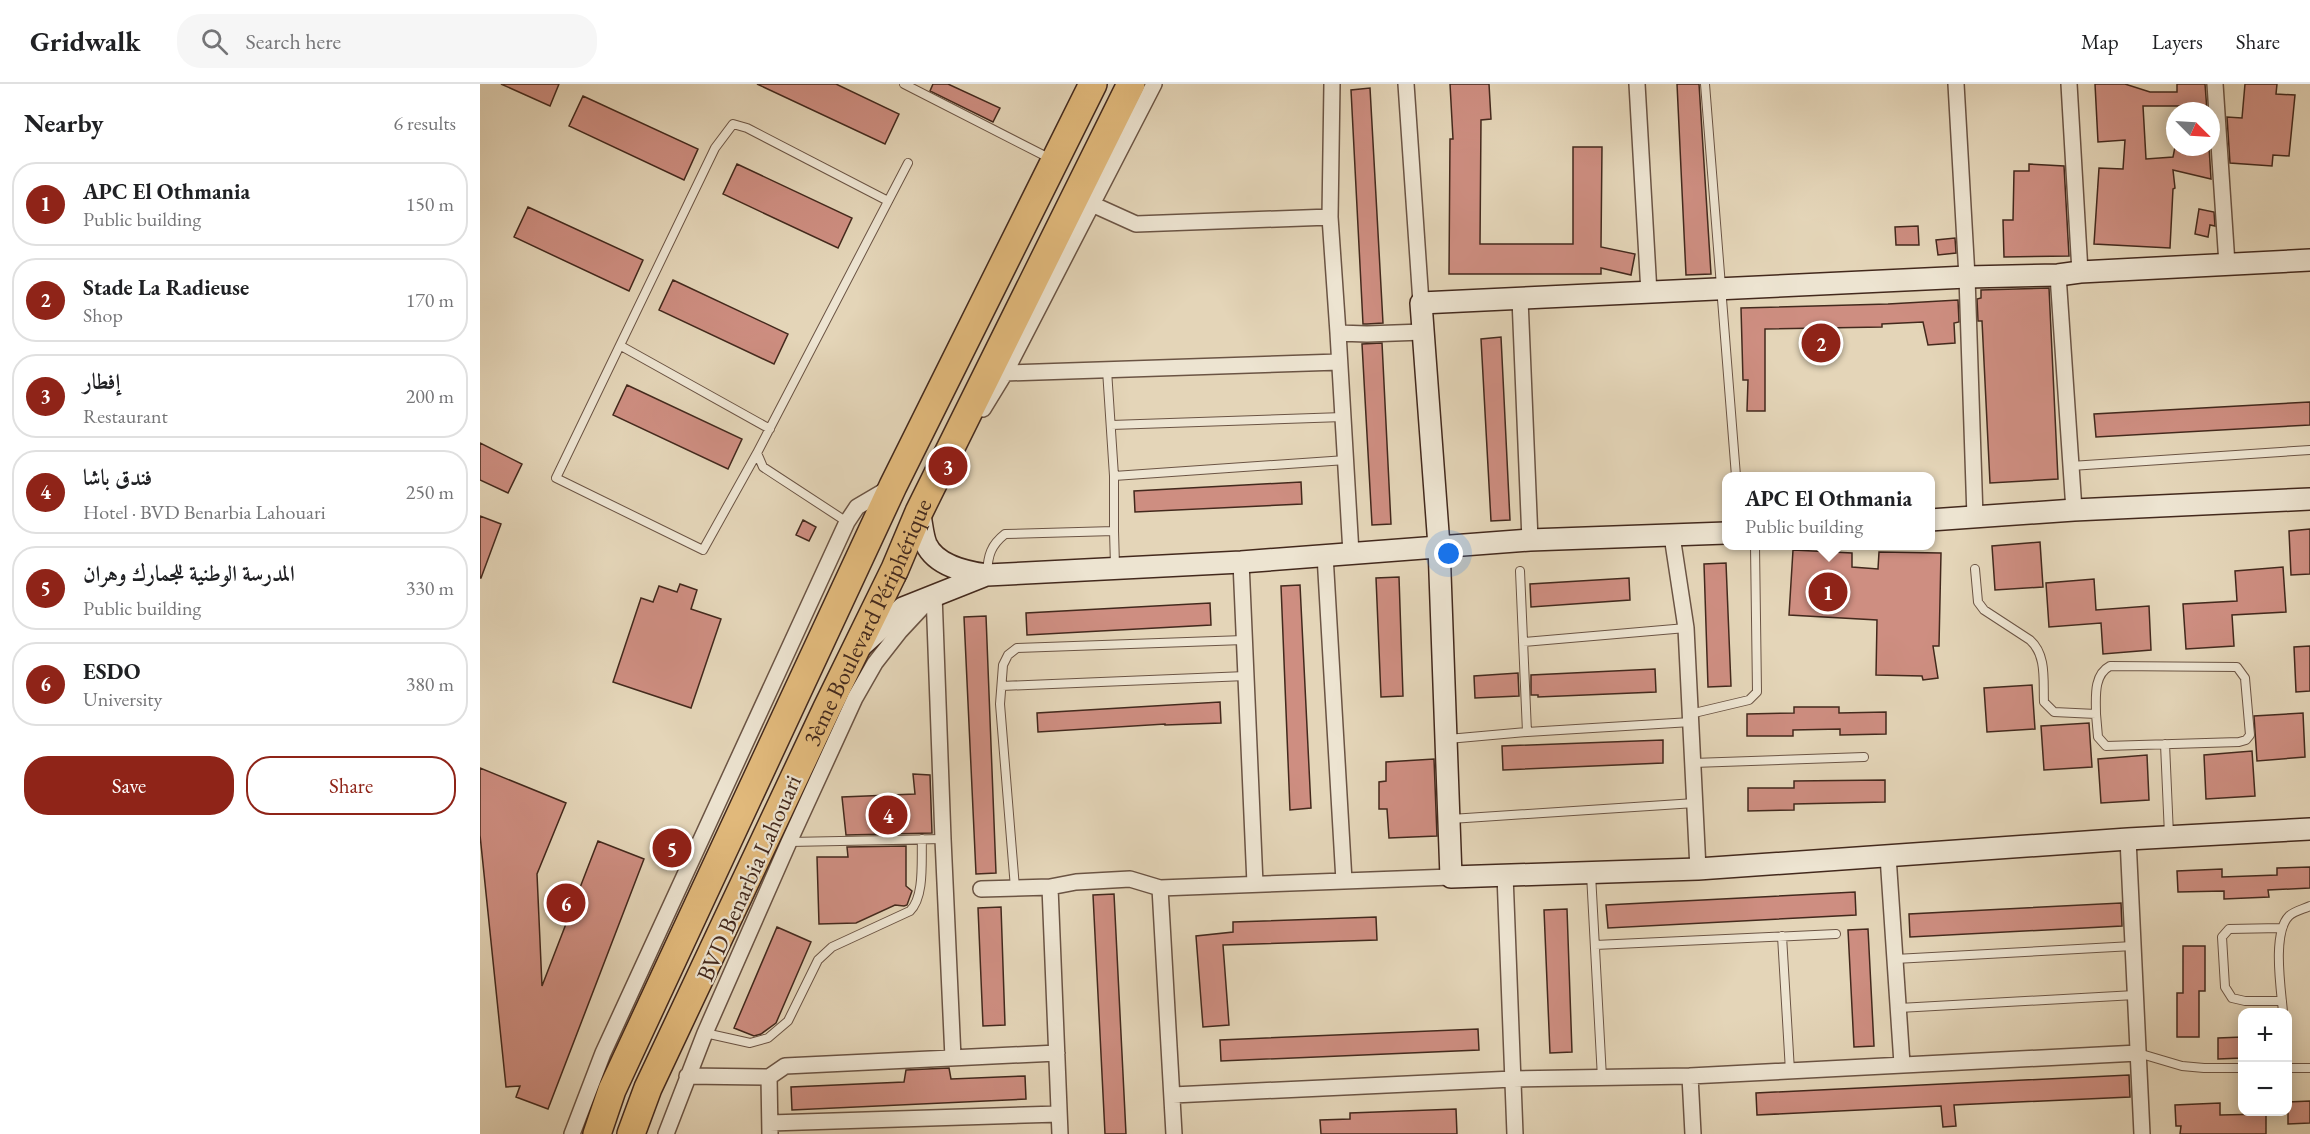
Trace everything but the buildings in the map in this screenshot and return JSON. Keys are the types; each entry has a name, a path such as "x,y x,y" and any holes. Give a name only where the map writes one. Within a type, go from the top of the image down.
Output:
{"highway":[{"name":"3ème Boulevard Périphérique","path":"597,1134 612,1090 893,486 1093,84"},
{"name":"3ème Boulevard Périphérique","path":"631,1134 648,1088 895,570 919,512 1131,84"}],"street":[{"path":"955,440 983,410 1005,373 1094,205 1154,84"},
{"path":"1332,84 1330,218 1351,554"},
{"path":"1406,84 1438,546 1451,878"},
{"path":"1637,84 1649,293"},
{"path":"1956,84 1967,277 1975,517"},
{"path":"2069,84 2080,272"},
{"path":"2215,84 2227,264"},
{"path":"1094,205 1136,224 1330,218"},
{"path":"1421,303 1967,277 2058,275 2310,260"},
{"path":"2058,275 2074,510"},
{"path":"1520,300 1530,540"},
{"path":"1338,333 1423,332"},
{"path":"1005,373 1339,362"},
{"path":"572,1134 603,1053 847,522 856,507 893,486"},
{"path":"1935,518 2310,499"},
{"path":"919,512 927,545 942,562 968,572 987,575 1241,562 1530,540 1722,533"},
{"path":"1672,536 1686,628 1698,869"},
{"path":"1325,555 1344,881"},
{"path":"1241,562 1255,884"},
{"path":"854,652 903,608 987,575"},
{"path":"934,594 953,1058"},
{"name":"BVD Benarbia Lahouari","path":"666,1134 705,1033 855,698 875,663 934,594"},
{"path":"981,889 1050,887 1076,882 1130,879 1160,888 1698,869 2128,839 2310,830"},
{"path":"2128,839 2142,1134"},
{"path":"1888,856 1902,1064"},
{"path":"1505,876 1515,1134"},
{"path":"1050,887 1060,1134"},
{"path":"1160,888 1174,1134"},
{"path":"687,1076 769,1077 785,1066 1057,1053"},
{"path":"1173,1095 1513,1079 1690,1076 2138,1053"},
{"path":"1690,1076 1693,1134"},
{"path":"769,1077 770,1129 1059,1114"}],"lane":[{"path":"904,84 1055,161"},
{"path":"1705,84 1736,472"},
{"path":"888,201 747,128 733,124 716,148 556,478 703,550 770,429 908,163"},
{"path":"621,346 770,429"},
{"path":"1107,370 1114,476 1116,570"},
{"path":"1111,425 1343,417"},
{"path":"2071,466 2310,450"},
{"path":"757,453 763,467 847,522"},
{"path":"1114,476 1346,460"},
{"path":"987,575 988,556 994,543 1005,534 1114,531"},
{"path":"1446,740 1691,718 1749,700 1757,692 1755,550"},
{"path":"1975,569 1978,602 1984,610 2030,640 2042,655 2044,702 2047,707 2054,712 2096,714"},
{"path":"1520,570 1527,732"},
{"path":"1523,642 1686,628"},
{"path":"1015,888 1000,704 1003,664 1008,655 1017,648 1244,640"},
{"path":"2110,666 2237,666 2245,678 2250,735 2246,740 2106,746 2098,737 2096,714 2097,683 2106,668 2110,666"},
{"path":"1002,686 1246,676"},
{"path":"2165,744 2169,837"},
{"path":"1693,763 1864,757"},
{"path":"1449,819 1695,803"},
{"path":"705,1033 750,1043 768,1038 788,1021 818,960 832,946 910,911 916,905 920,896 922,839"},
{"path":"789,842 943,839"},
{"path":"1591,873 1602,1077"},
{"path":"2283,1008 2279,958 2281,928 2289,915 2310,906"},
{"path":"2281,928 2229,929 2222,937 2225,987 2232,998 2245,1001 2282,1001"},
{"path":"1595,945 1836,934"},
{"path":"1782,936 1790,1071"},
{"path":"1895,959 2133,946"},
{"path":"1899,1008 2135,995"},
{"path":"2138,1053 2182,1065 2204,1068 2238,1068"},
{"path":"2292,1068 2310,1068"}],"place":[{"name":"Stade La Radieuse","path":"1821,343"},
{"name":"إفطار","path":"948,466"},
{"name":"APC El Othmania","path":"1828,592"},
{"name":"فندق باشا","path":"888,815"},
{"name":"المدرسة الوطنية للجمارك وهران","path":"672,848"},
{"name":"ESDO","path":"566,903"}]}
